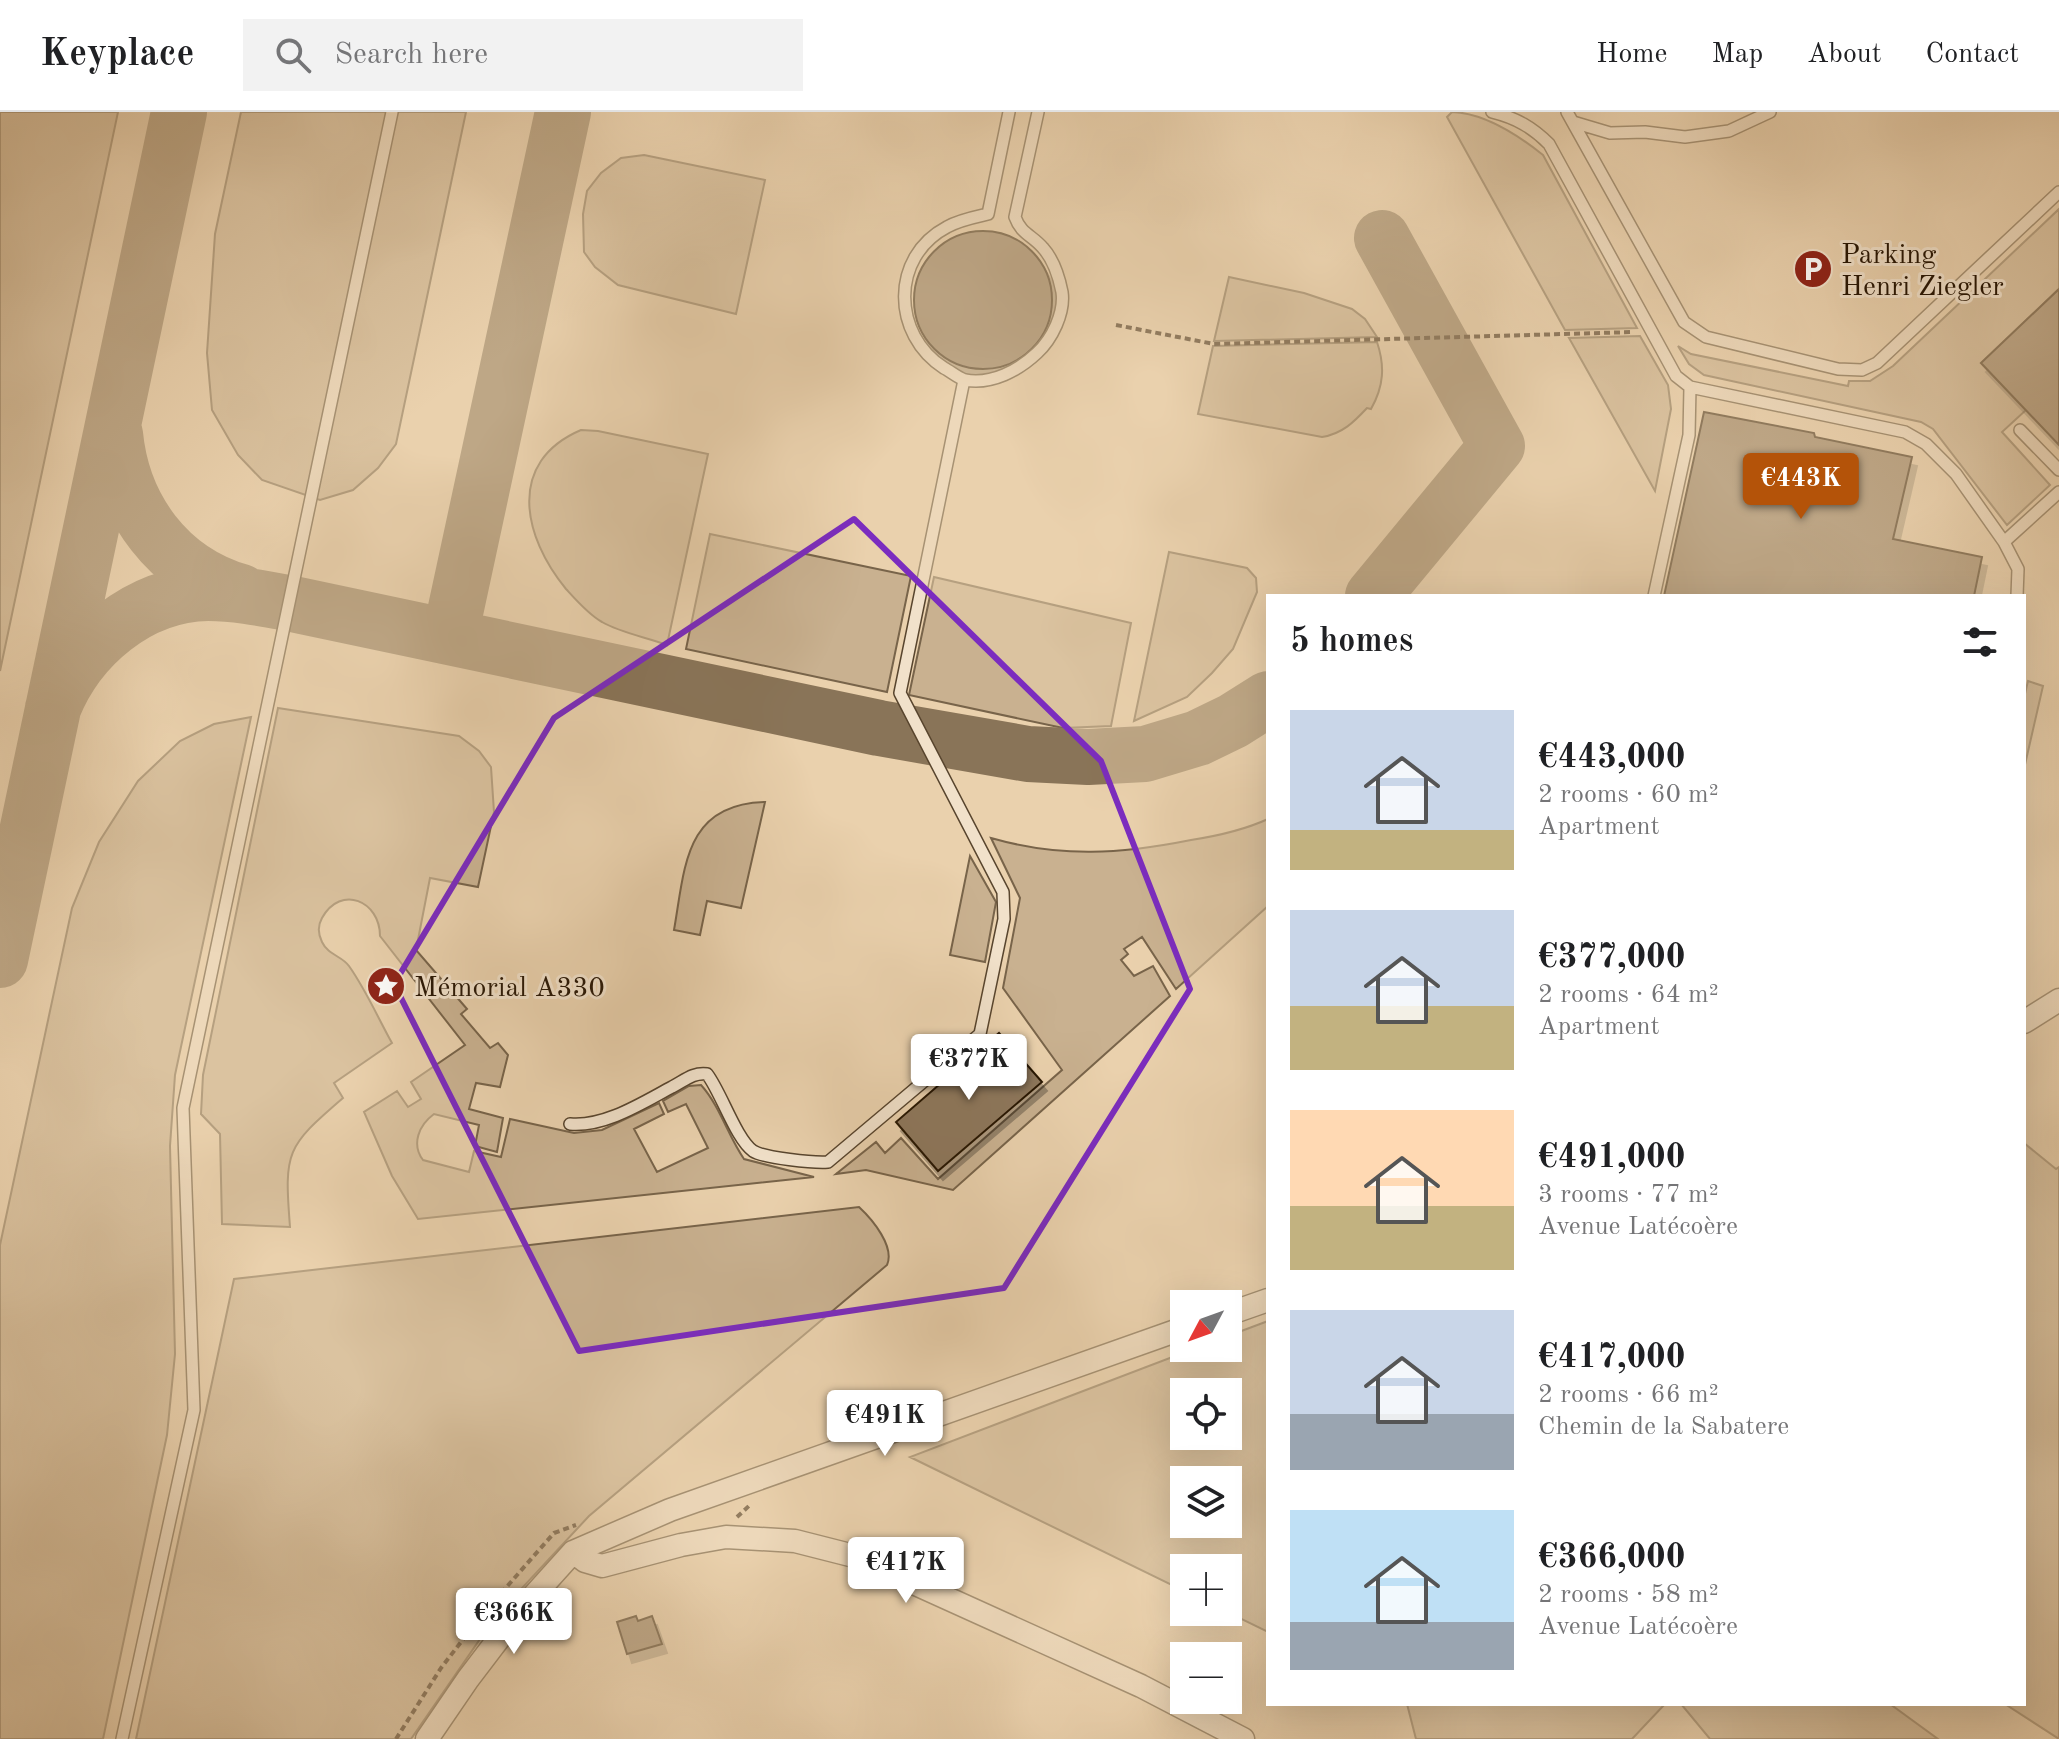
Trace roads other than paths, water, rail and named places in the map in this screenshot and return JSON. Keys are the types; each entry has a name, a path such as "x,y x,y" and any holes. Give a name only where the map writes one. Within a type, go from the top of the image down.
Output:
{"street":[{"path":"2026,1021 2059,1000"},
{"path":"1242,1309 1266,1301"},
{"path":"427,1739 502,1634 573,1552 684,1505 1170,1333"},
{"path":"573,1552 585,1561 602,1566 681,1545 726,1537 795,1541 854,1556 1141,1686 1243,1739"}],"lane":[{"path":"122,1739 194,1410 183,1108 392,112"},
{"path":"1009,112 988,214 949,225 935,235 910,262 904,282 909,320 920,347 932,360 964,380 993,378 1011,373 1026,364 1043,347 1062,310 1062,294 1052,262 1043,248 1020,229 1015,217 1038,112"},
{"path":"1492,112 1512,117 1534,129 1549,144 1676,376 1690,387 1905,432 1926,444 1956,474 2004,542 2018,569 2017,594"},
{"path":"1570,117 1610,133 1645,132 1685,137 1729,131 1770,112"},
{"path":"1570,117 1684,322 1706,337 1838,369 1862,370 1877,363 2059,192"},
{"path":"570,1124 589,1124 603,1119 699,1073 707,1074 754,1152 810,1163 828,1162 980,1034 1004,919 1003,892 900,693 964,380"},
{"path":"1654,594 1689,435 1690,387"},
{"path":"2020,430 2059,470"},
{"path":"2004,542 2059,492"}],"place":[{"name":"Parking Henri Ziegler","path":"1813,269"},
{"name":"Mémorial A330","path":"386,986"}]}
